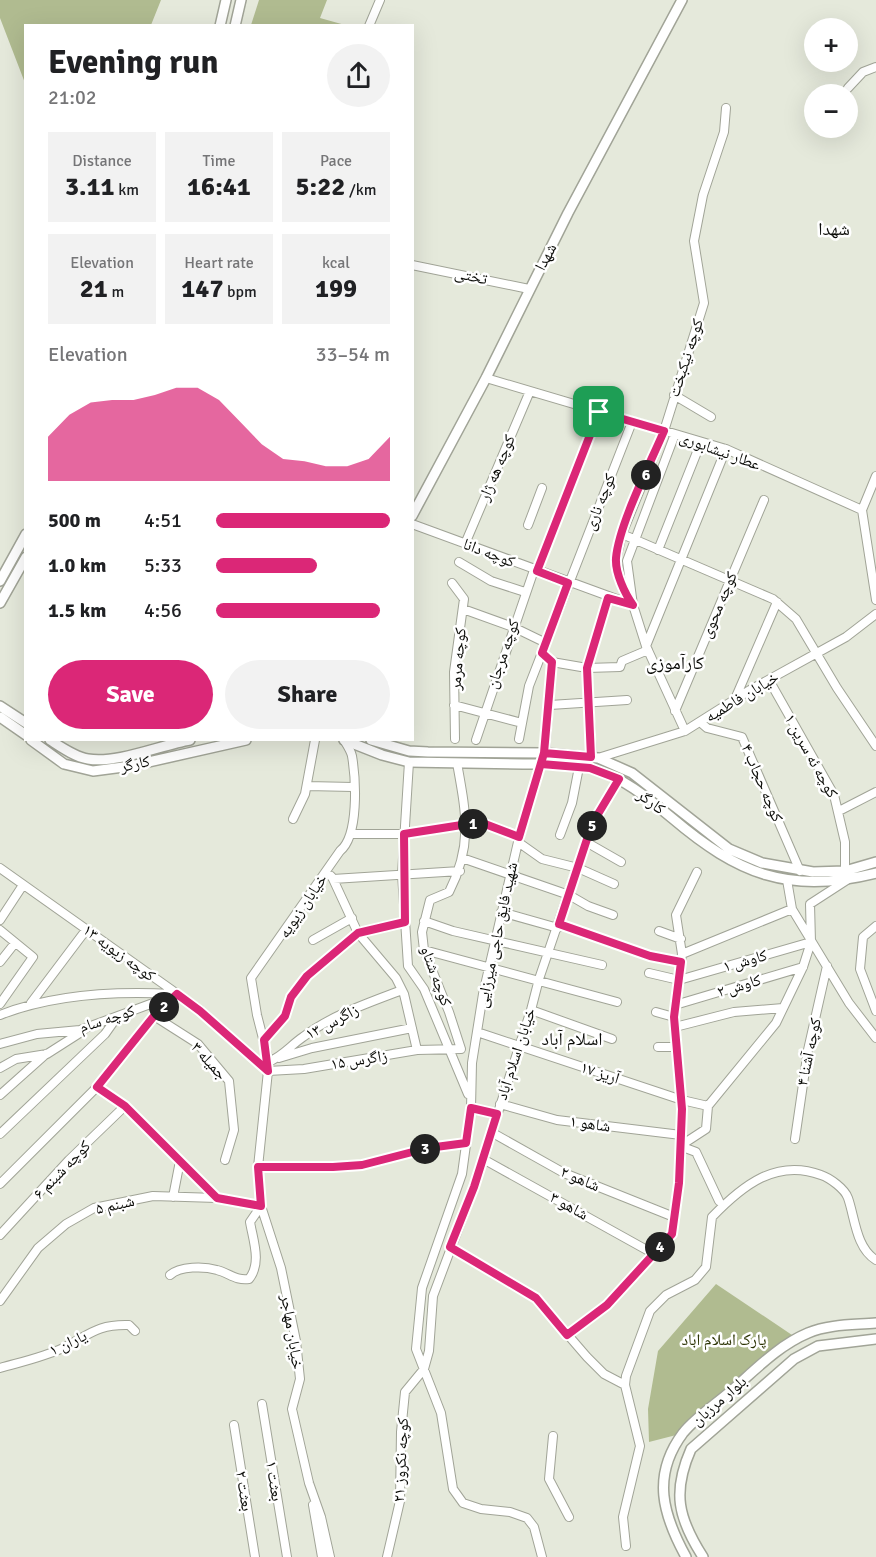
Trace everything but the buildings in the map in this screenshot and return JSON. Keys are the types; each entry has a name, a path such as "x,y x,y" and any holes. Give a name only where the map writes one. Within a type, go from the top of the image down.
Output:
{"main road":[{"path":"220,24 226,0"},
{"path":"235,24 241,0"},
{"name":"شهدا","path":"414,512 682,0"},
{"path":"0,581 24,538"},
{"path":"15,554 24,558"},
{"path":"0,603 24,560"},
{"path":"0,706 24,722"},
{"path":"0,717 24,734"},
{"name":"کارگر","path":"32,741 64,764 93,771 131,766 241,741"},
{"name":"کارگر","path":"53,741 68,751 88,759 117,757 186,741"},
{"name":"کارگر","path":"347,741 382,755 409,762 541,764 590,768 619,779 652,801 718,854 749,869 787,880 876,873"},
{"name":"کارگر","path":"374,741 409,751 544,753 595,758 632,773 729,849 762,863 800,871 846,876 876,862"},
{"path":"541,764 544,753"},
{"name":"بلوار مرزبان","path":"686,1557 669,1527 664,1506 667,1467 684,1432 780,1349 799,1338 835,1326 876,1323"},
{"path":"703,1557 684,1523 678,1502 682,1469 691,1449 794,1359 818,1346 876,1339"}],"street":[{"path":"370,24 380,0"},
{"path":"852,84 863,72 876,67"},
{"name":"کوچه نیکبخت","path":"633,605 625,595 616,560 622,534 664,431 704,303 694,241 703,195 723,132 726,108"},
{"name":"تختی","path":"414,265 529,289"},
{"name":"عطار نیشابوری","path":"486,378 726,449 862,510"},
{"name":"کوچه هه ژار","path":"465,544 530,391"},
{"path":"674,395 711,417"},
{"name":"کوچه مرجان","path":"476,740 483,713 525,592 536,571 599,412"},
{"name":"کوچه ناری","path":"519,739 530,686 632,422"},
{"path":"675,434 633,539 627,561 633,605 647,648 684,731"},
{"path":"658,550 701,442"},
{"path":"542,653 552,662 587,668 620,667 622,661 647,648 726,449"},
{"path":"876,476 862,510 876,600"},
{"path":"528,525 542,488"},
{"name":"کوچه محوی","path":"675,711 764,500"},
{"name":"کوچه دانا","path":"414,525 608,598 633,605"},
{"path":"622,534 777,602 796,619 876,746"},
{"path":"459,562 491,581 525,592"},
{"name":"کوچه مرمر","path":"452,583 464,598 454,672 455,739"},
{"path":"595,758 587,668 608,598"},
{"path":"734,700 777,602"},
{"path":"463,609 513,627 546,643"},
{"name":"خیابان فاطمیه","path":"595,758 684,731 846,637 876,614"},
{"path":"544,753 552,662"},
{"name":"کوچه ئه سرین ۱","path":"769,680 834,795 845,842 846,876"},
{"path":"550,705 589,705 627,700"},
{"path":"454,705 522,723"},
{"name":"کوچه حجاب ۴","path":"700,722 707,728 742,737 800,871"},
{"path":"293,819 307,786 315,741"},
{"path":"345,741 352,755 352,834 404,834 468,824 485,824 519,840 542,859 578,868 614,884"},
{"path":"409,762 402,874 408,966 424,989 449,1051 466,1084 471,1108 497,1114"},
{"name":"کوچه شتاو","path":"449,1051 461,1049 424,950 422,932 430,900 449,892 460,872 468,824 457,763"},
{"name":"شهید فایق حاجی میرزایی","path":"471,1108 472,1063 489,966 510,874 541,764"},
{"path":"560,835 572,803 579,767"},
{"name":"خیابان اسلام آباد","path":"424,1369 429,1351 433,1296 483,1159 548,951 559,926 592,824 619,779"},
{"path":"307,786 353,787"},
{"path":"839,811 876,792"},
{"name":"خیابان زیویه","path":"268,1071 272,1061 264,1040 251,978 348,844 352,834"},
{"path":"586,843 621,861"},
{"path":"462,858 569,895 588,906 613,915"},
{"name":"کوچه زیویه ۱۳","path":"0,868 200,1011 268,1071"},
{"path":"327,871 358,933 384,963 402,990 417,1050"},
{"path":"333,879 460,872"},
{"path":"567,1335 607,1305 672,1234 682,1100 674,1017 682,958 676,915 697,872"},
{"path":"680,1146 706,1129 708,1106 776,1023 803,967 811,942 810,904 846,876"},
{"path":"787,880 792,909 849,1004 876,1038"},
{"path":"0,920 23,885"},
{"path":"501,912 559,926 650,956 682,958 792,909"},
{"path":"313,940 352,918"},
{"path":"424,921 453,931 602,965"},
{"path":"264,1040 285,1016 291,997 307,976 358,933 405,922"},
{"path":"875,929 863,937 860,969 876,1011"},
{"path":"0,930 33,957 0,1004"},
{"path":"31,1003 86,930"},
{"path":"659,931 681,939"},
{"name":"کاوش ۱","path":"679,980 811,942"},
{"path":"0,962 15,943"},
{"path":"424,950 539,979 617,1002"},
{"name":"کوچه آشنا ۴","path":"795,1139 804,1070 827,966"},
{"name":"کاوش ۲","path":"675,1005 803,967"},
{"path":"649,973 679,980"},
{"name":"زاگرس ۱۳","path":"272,1061 303,1036 344,1013 402,990"},
{"path":"0,1015 31,1003 127,991 177,994"},
{"path":"0,1184 97,1087 154,1016 177,994"},
{"name":"کوچه سام","path":"0,1044 37,1034 89,1026 177,994"},
{"path":"675,1027 734,1012 783,1008"},
{"path":"531,1010 612,1039"},
{"path":"656,1012 674,1017"},
{"name":"جمیله ۳","path":"154,1016 198,1044 229,1082 234,1130 225,1160"},
{"path":"0,1134 105,1034 117,1017"},
{"path":"0,1095 47,1054 89,1026"},
{"path":"272,1061 312,1048 412,1028"},
{"name":"آریز ۱۷","path":"477,1032 682,1100 708,1106"},
{"path":"658,1047 677,1047"},
{"name":"زاگرس ۱۵","path":"268,1071 304,1069 417,1050 449,1051"},
{"path":"0,1068 16,1059 47,1054"},
{"path":"170,1275 184,1269 201,1268 217,1270 241,1280 249,1279 255,1272 256,1257 250,1222 261,1206 258,1167 268,1071"},
{"path":"97,1087 125,1106 217,1198"},
{"name":"شاهو ۱","path":"500,1104 557,1120 681,1135"},
{"name":"کوچه شبنم ۶","path":"0,1235 69,1160 125,1106"},
{"name":"خیابان اسلام آباد","path":"471,1108 462,1174 422,1288 416,1349 441,1413 453,1489 463,1503 481,1509 510,1512 527,1518 534,1527 542,1557"},
{"name":"شاهو ۲","path":"491,1132 564,1173 674,1217"},
{"path":"258,1167 362,1165 428,1148 466,1143"},
{"path":"680,1146 696,1152 719,1201"},
{"name":"شاهو ۳","path":"483,1159 654,1254"},
{"path":"172,1197 180,1161"},
{"path":"626,1546 623,1517 640,1446 625,1385 626,1376 650,1311 666,1294 695,1280 706,1267 712,1217 749,1184 774,1172 802,1168 828,1178 848,1196 862,1245 876,1260"},
{"name":"شبنم ۵","path":"0,1301 8,1286 38,1248 66,1224 94,1208 153,1197 217,1198 261,1206"},
{"name":"خیابان مهاجر","path":"261,1206 281,1268 296,1341 300,1379 292,1409 312,1494 322,1557"},
{"path":"450,1247 536,1298 604,1374 625,1385"},
{"name":"یاران ۱","path":"0,1368 63,1347 81,1335 111,1325 129,1325 135,1331"},
{"name":"کوچه نکروز ۲۱","path":"387,1557 400,1501 401,1432 405,1392 424,1369"},
{"name":"بعثت ۱","path":"262,1404 287,1557"},
{"name":"بعثت ۲","path":"234,1425 255,1557"},
{"path":"553,1436 549,1479 569,1517"},
{"name":"خیابان مهاجر","path":"312,1494 321,1517 330,1557"}],"green space":[{"path":"0,0 161,0 151,24 24,24 24,80 0,18"},
{"path":"259,0 327,0 320,18 341,24 251,24"},
{"name":"پارک اسلام اباد","path":"716,1284 792,1335 684,1433 649,1442 648,1409 658,1351"}],"district":[{"name":"شهدا","path":"834,229"},
{"name":"کارآموزی","path":"675,663"},
{"name":"اسلام آباد","path":"572,1039"}],"route":[{"path":"599,412 664,431 622,534 616,560 625,595 633,605 608,598 587,668 591,757 544,753 541,764 590,768 619,779 592,824 559,924 650,956 681,962 674,1017 682,1109 679,1183 672,1234 607,1305 567,1335 536,1298 450,1247 474,1187 497,1114 471,1108 466,1143 428,1148 362,1165 258,1167 261,1206 217,1198 125,1106 97,1087 154,1016 177,994 200,1011 268,1071 264,1040 285,1016 291,997 307,976 358,933 405,922 402,874 404,834 468,824 485,824 519,837 547,739 553,676 552,662 542,653 568,583 537,571 599,412"}]}
